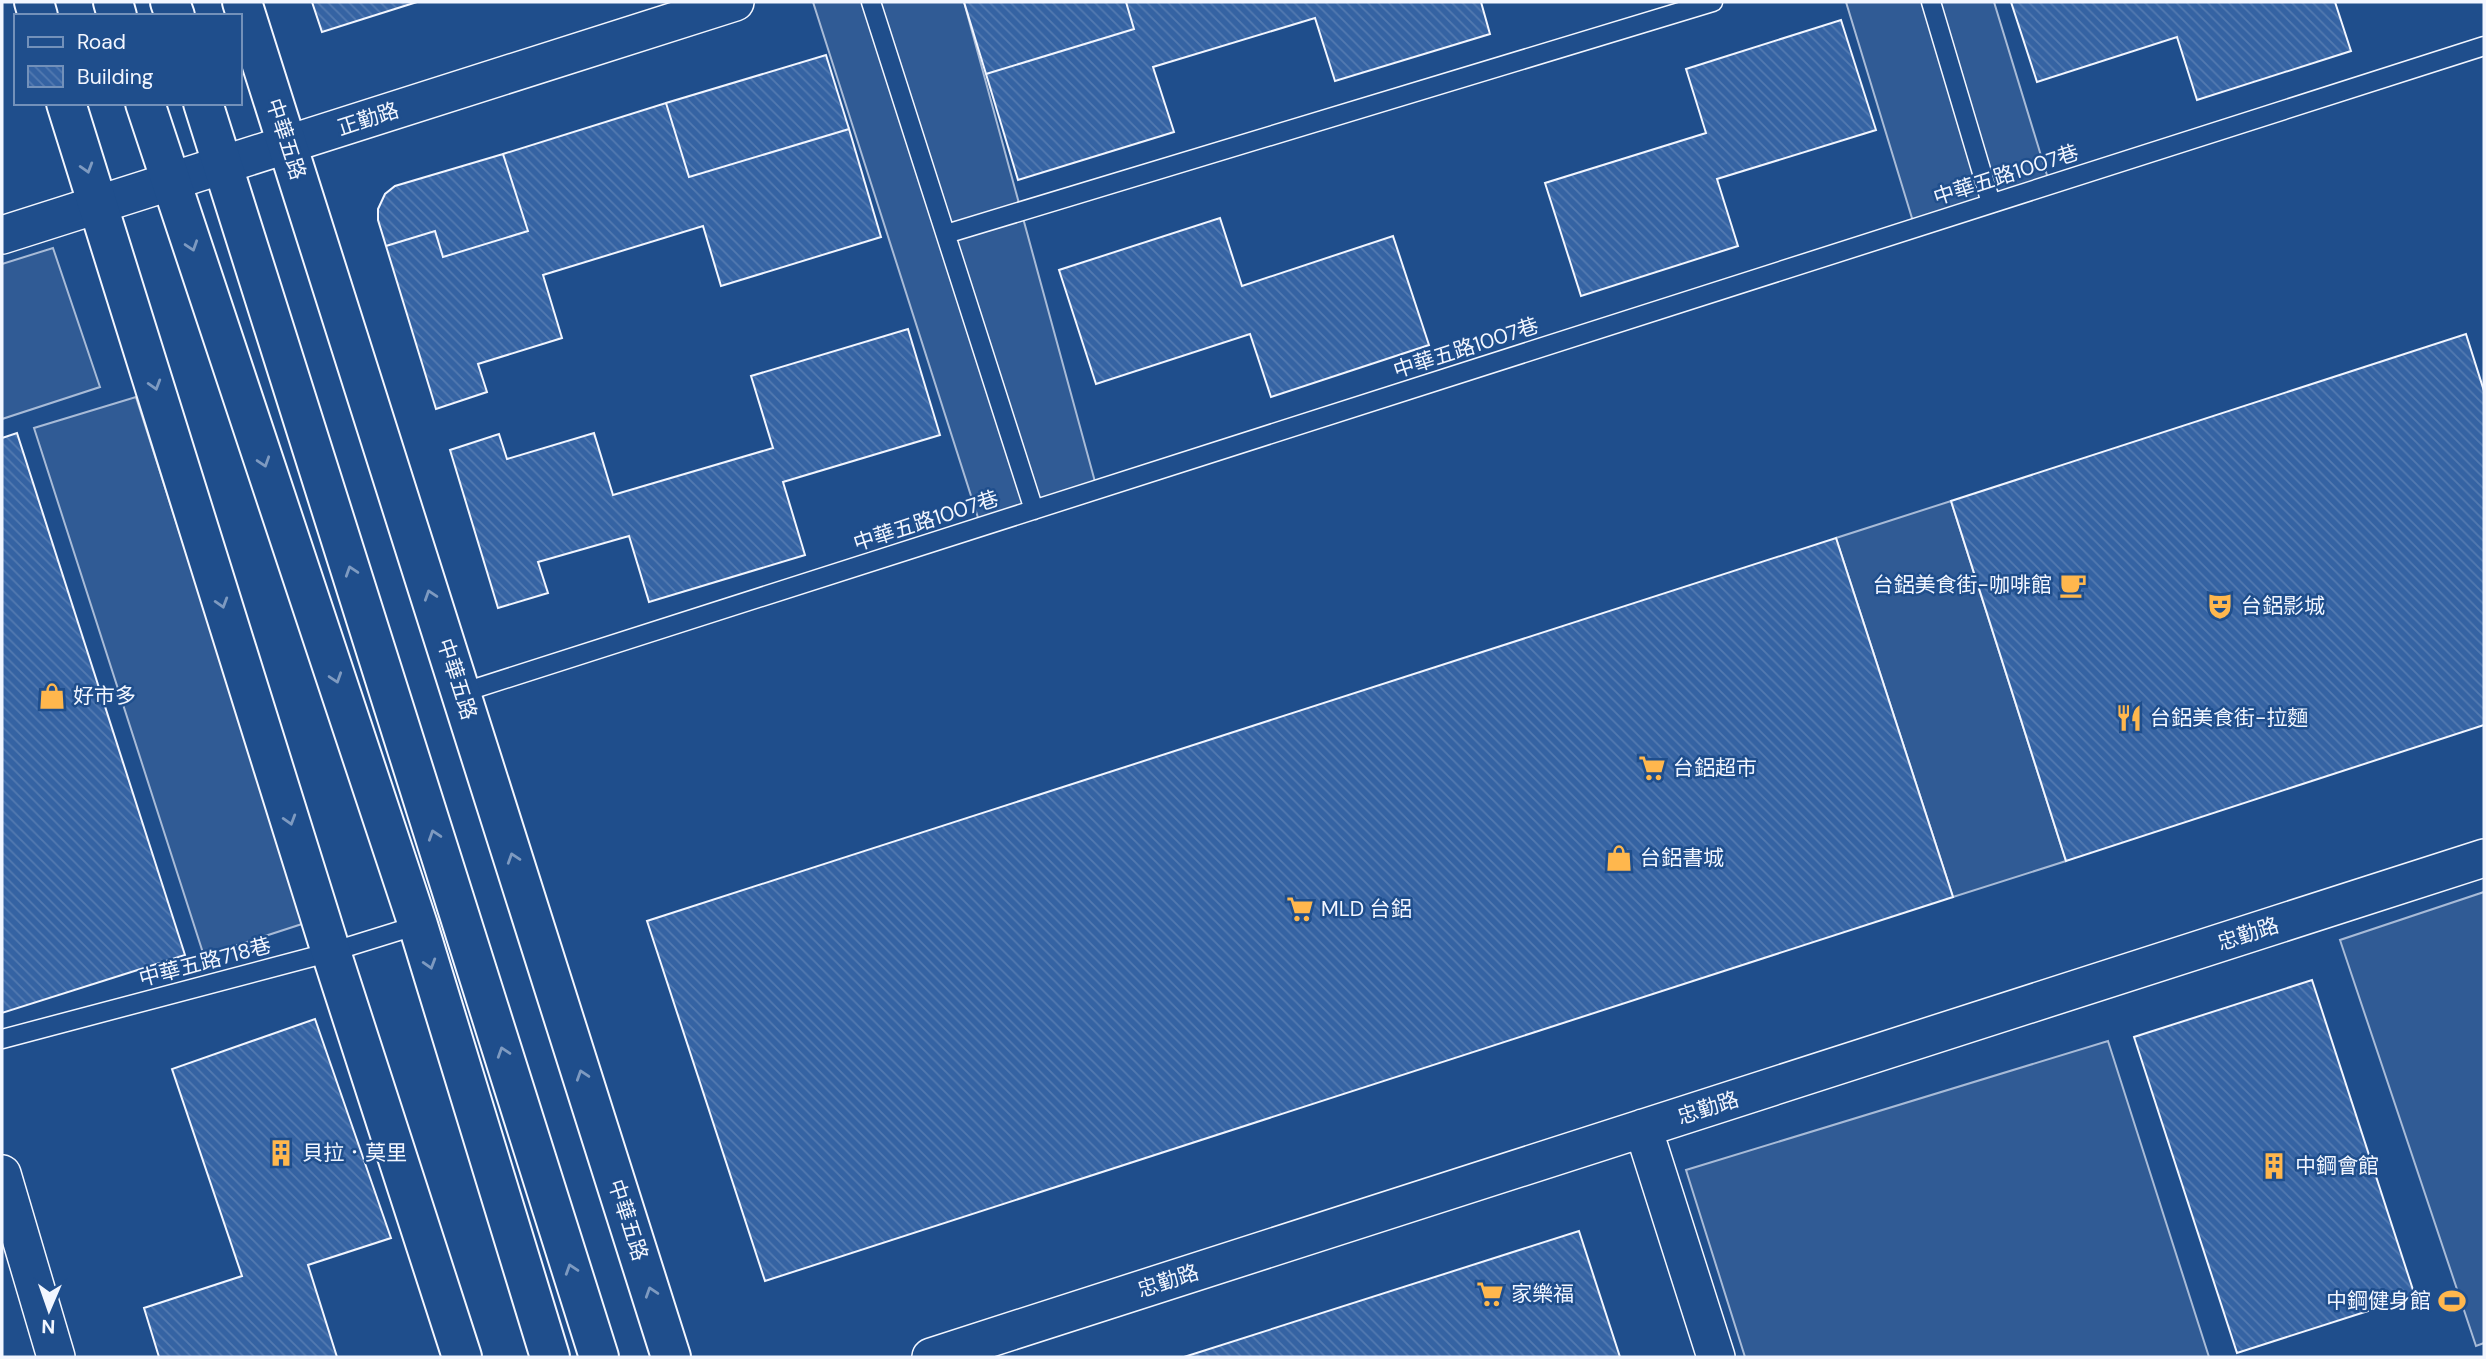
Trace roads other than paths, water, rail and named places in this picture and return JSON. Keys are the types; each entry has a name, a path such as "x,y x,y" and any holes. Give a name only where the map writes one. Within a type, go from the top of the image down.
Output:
{"street":[{"name":"中華五路","path":"242,2 671,1357"},
{"name":"正勤路","path":"2,235 735,2"},
{"path":"67,105 331,952 462,1357"},
{"path":"146,105 418,925 550,1357"},
{"path":"203,105 599,1357"},
{"name":"忠勤路","path":"932,1357 2484,858"},
{"path":"1643,1128 1716,1357"},
{"path":"2,1174 57,1357"}],"lane":[{"path":"871,2 1034,510"},
{"path":"946,234 1713,2"},
{"path":"1931,2 1991,203"},
{"name":"中華五路1007巷","path":"461,693 2484,46"},
{"name":"中華五路718巷","path":"2,1039 331,952 418,925"}],"place":[{"name":"台鋁美食街-咖啡館","path":"2073,585"},
{"name":"台鋁影城","path":"2220,606"},
{"name":"好市多","path":"52,696"},
{"name":"台鋁美食街-拉麵","path":"2129,718"},
{"name":"台鋁超市","path":"1652,768"},
{"name":"台鋁書城","path":"1619,858"},
{"name":"MLD 台鋁","path":"1300,909"},
{"name":"貝拉．莫里","path":"281,1153"},
{"name":"中鋼會館","path":"2274,1166"},
{"name":"家樂福","path":"1490,1294"},
{"name":"中鋼健身館","path":"2452,1301"}]}
